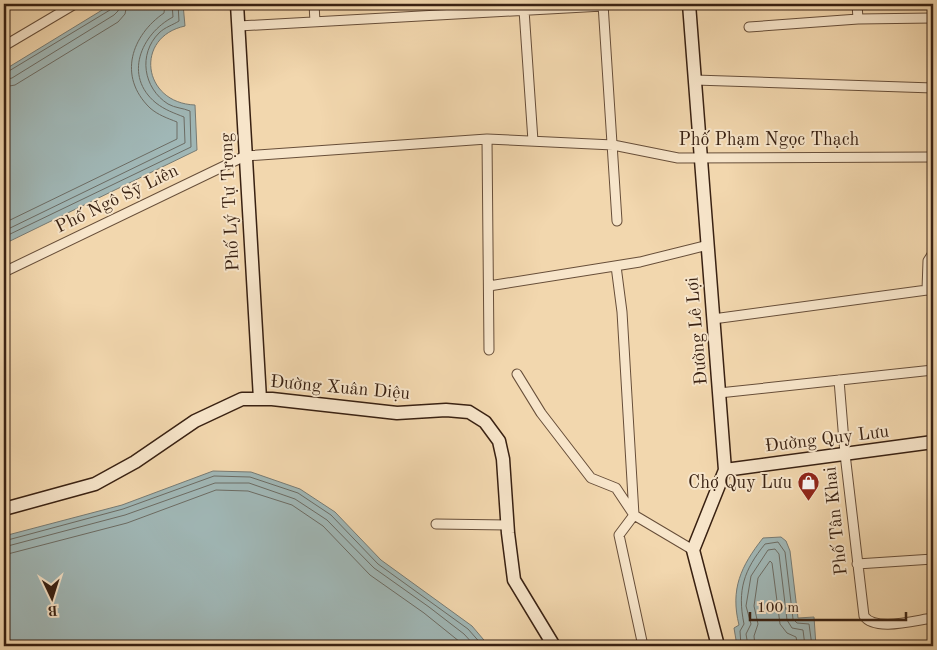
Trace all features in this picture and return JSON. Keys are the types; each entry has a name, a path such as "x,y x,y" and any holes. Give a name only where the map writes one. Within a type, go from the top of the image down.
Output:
{"street":[{"path":"4,46 75,4"},
{"name":"Phố Lý Tự Trọng","path":"237,4 260,399"},
{"path":"314,4 315,22"},
{"name":"Đường Lê Lợi","path":"689,4 725,470 693,550"},
{"path":"857,4 858,19"},
{"path":"239,26 603,5 617,221"},
{"path":"524,10 533,140"},
{"path":"749,27 858,19 933,18"},
{"path":"695,80 933,88"},
{"path":"487,139 489,350"},
{"name":"Phố Phạm Ngọc Thạch","path":"245,156 487,139 613,145 678,158 700,156 933,157"},
{"name":"Phố Ngô Sỹ Liên","path":"4,272 245,156"},
{"path":"489,286 616,266 708,245"},
{"path":"713,319 930,291 928,261 933,253"},
{"path":"616,266 622,312 634,515 619,535 643,646"},
{"path":"719,393 933,370"},
{"path":"517,374 541,413 592,478 616,488 634,515 693,550 705,604 718,646"},
{"name":"Phố Tân Khai","path":"839,380 862,610 870,622 881,625 933,618"},
{"name":"Đường Xuân Diệu","path":"4,509 95,484 135,462 195,420 242,399 260,399 397,413 461,410 478,416 493,431 502,450 507,525 514,580 554,646"},
{"name":"Đường Quy Lưu","path":"725,470 933,442"},
{"path":"436,524 507,525"},
{"path":"857,564 933,559"}],"water":[{"path":"112,4 183,4 185,26 169,32 158,43 152,55 151,69 155,82 164,93 177,101 195,105 197,150 6,243 4,237 4,70"},
{"path":"213,471 251,472 300,489 335,512 381,560 472,626 489,646 4,646 4,536 122,505"},
{"path":"781,537 786,541 790,551 798,618 814,617 816,646 737,646 734,628 739,625 736,600 739,578 743,568 763,538"}],"place":[{"name":"Chợ Quy Lưu","path":"808,502"}]}
